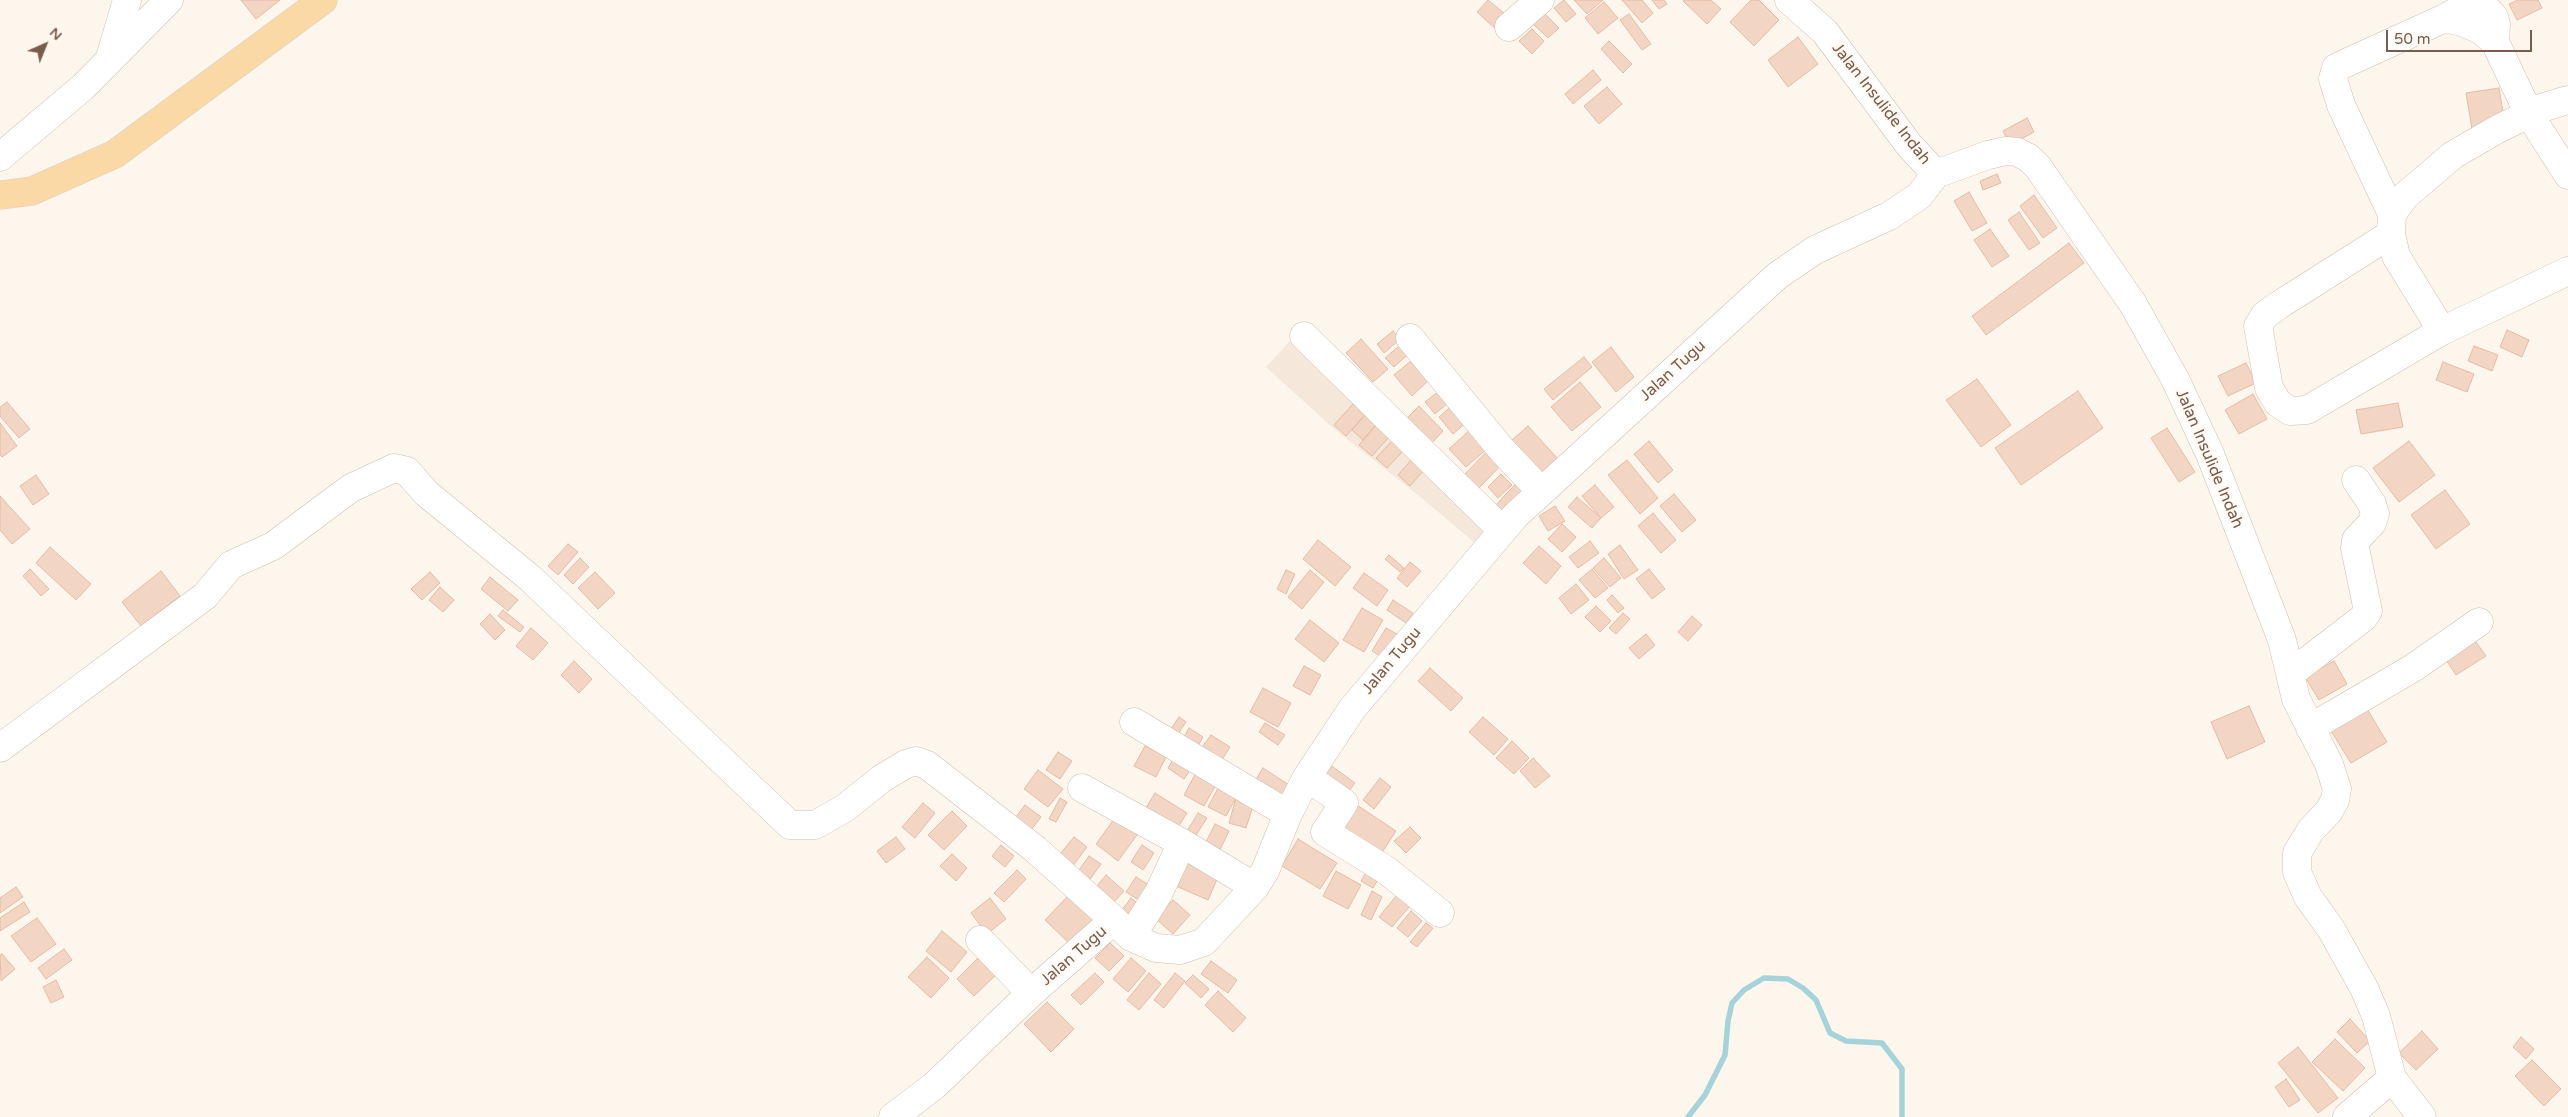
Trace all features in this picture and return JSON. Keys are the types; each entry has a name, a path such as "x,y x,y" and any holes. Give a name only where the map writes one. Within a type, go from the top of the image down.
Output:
{"main road":[{"path":"0,195 32,191 115,154 323,0"}],"street":[{"path":"109,62 127,0"},
{"path":"0,157 83,87 169,0"},
{"path":"1510,27 1540,0"},
{"name":"Jalan Insulide Indah","path":"1789,0 1825,32 1909,146 1936,174 1988,155 2006,151 2017,152 2038,167 2133,304 2175,379 2210,454 2282,640 2296,699 2329,764 2337,789 2335,800 2329,811 2311,830 2297,853 2297,872 2308,897 2331,929 2364,988 2376,1016 2392,1078"},
{"path":"2442,331 2396,256 2392,224 2341,105 2333,79 2336,68 2445,18 2471,3 2480,4 2488,9 2494,17 2496,26 2495,42 2529,114 2568,175"},
{"path":"2568,100 2529,114 2453,155 2405,196 2392,224 2265,315 2258,326 2269,388 2278,403 2290,411 2307,410 2442,331 2568,271"},
{"name":"Jalan Tugu","path":"893,1117 934,1086 1031,993 1123,929 1156,948 1180,950 1204,942 1255,887 1264,871 1288,814 1308,777 1352,709 1502,530 1541,491 1777,276 1815,250 1889,216 1919,196 1936,174"},
{"path":"1304,336 1502,530"},
{"path":"1410,338 1502,450 1541,491"},
{"path":"0,748 205,596 231,565 273,546 351,488 394,468 407,471 426,493 530,578 790,825 816,825 845,808 889,774 906,764 916,761 928,765 1035,849 1123,929 1159,892 1182,842"},
{"path":"2290,674 2363,618 2368,610 2355,548 2356,540 2372,524 2375,514 2372,504 2356,480"},
{"path":"2310,728 2413,668 2479,622"},
{"path":"1134,722 1288,814"},
{"path":"1308,777 1344,803 1325,832 1386,870 1440,913"},
{"path":"1082,788 1182,842 1255,887"},
{"path":"980,940 1031,993"},
{"path":"2347,1117 2392,1078 2422,1117"}],"shaded area":[{"path":"1306,324 1501,516 1476,544 1333,428 1266,367"}],"building":[{"path":"241,0 280,0 256,19"},
{"path":"1488,0 1511,19 1499,32 1477,12"},
{"path":"1564,0 1576,14 1566,22 1554,8"},
{"path":"1574,0 1603,0 1587,14"},
{"path":"1622,0 1642,0 1653,13 1642,23"},
{"path":"1652,0 1664,0 1667,4 1659,9"},
{"path":"1684,0 1711,0 1721,9 1707,24"},
{"path":"1751,0 1759,0 1779,20 1754,46 1730,22"},
{"path":"2518,0 2538,0 2542,8 2517,20 2509,4"},
{"path":"1604,2 1618,18 1598,34 1585,18"},
{"path":"1544,13 1559,28 1548,38 1533,24"},
{"path":"1629,14 1651,44 1642,50 1620,20"},
{"path":"1532,29 1544,41 1532,54 1519,41"},
{"path":"1798,37 1818,64 1788,87 1768,60"},
{"path":"1609,41 1632,64 1623,73 1601,49"},
{"path":"1593,70 1601,80 1573,104 1565,94"},
{"path":"1607,87 1622,104 1599,124 1584,106"},
{"path":"2499,88 2505,124 2472,129 2466,93"},
{"path":"2027,118 2034,132 2010,145 2003,131"},
{"path":"1997,174 2001,183 1983,190 1980,181"},
{"path":"1969,192 1987,223 1972,231 1954,201"},
{"path":"2034,195 2057,228 2043,238 2020,206"},
{"path":"2019,212 2040,243 2029,250 2008,220"},
{"path":"1990,229 2009,256 1992,267 1974,240"},
{"path":"2069,243 2084,263 1986,335 1972,316"},
{"path":"2507,330 2529,340 2522,357 2500,347"},
{"path":"1393,331 1400,339 1384,353 1377,344"},
{"path":"1361,339 1388,369 1373,382 1346,353"},
{"path":"1406,340 1414,349 1394,367 1385,358"},
{"path":"2474,346 2498,355 2492,371 2468,361"},
{"path":"1611,347 1634,377 1616,392 1592,362"},
{"path":"1584,357 1592,367 1553,400 1544,389"},
{"path":"1411,361 1428,381 1412,396 1394,375"},
{"path":"2443,362 2474,374 2467,392 2436,380"},
{"path":"2246,363 2256,383 2228,396 2218,376"},
{"path":"1977,379 2011,425 1981,447 1946,400"},
{"path":"1580,382 1601,407 1572,431 1551,407"},
{"path":"1444,387 1454,398 1435,414 1425,402"},
{"path":"2078,391 2103,428 2021,485 1995,448"},
{"path":"2253,394 2267,419 2239,434 2225,410"},
{"path":"7,402 30,429 19,438 0,416 0,407"},
{"path":"1455,403 1470,419 1453,434 1439,417"},
{"path":"2398,403 2403,427 2361,434 2356,410"},
{"path":"1353,404 1365,415 1346,436 1334,425"},
{"path":"1419,406 1443,431 1431,444 1406,419"},
{"path":"1365,415 1376,425 1363,440 1352,430"},
{"path":"0,423 17,446 2,457 0,455"},
{"path":"1376,425 1389,437 1372,456 1359,445"},
{"path":"1528,426 1558,459 1533,480 1504,447"},
{"path":"1472,428 1489,447 1466,467 1449,449"},
{"path":"2167,428 2195,472 2179,482 2151,438"},
{"path":"1392,441 1403,451 1387,468 1376,458"},
{"path":"1649,441 1673,470 1658,483 1634,454"},
{"path":"2409,441 2435,475 2399,502 2373,468"},
{"path":"1492,446 1506,460 1479,488 1465,474"},
{"path":"1413,458 1425,469 1410,486 1398,475"},
{"path":"1627,460 1658,498 1640,514 1608,475"},
{"path":"1501,474 1512,485 1498,498 1488,487"},
{"path":"36,475 49,494 33,505 20,486"},
{"path":"1523,476 1535,487 1507,518 1494,507"},
{"path":"1595,485 1614,507 1601,518 1582,496"},
{"path":"2445,490 2470,524 2436,549 2411,515"},
{"path":"1674,494 1696,520 1682,532 1660,506"},
{"path":"0,496 30,529 12,544 0,530"},
{"path":"1577,497 1601,518 1592,528 1568,507"},
{"path":"1555,506 1565,521 1548,531 1539,516"},
{"path":"1653,513 1676,540 1661,553 1638,526"},
{"path":"1562,524 1576,537 1562,552 1548,539"},
{"path":"1318,540 1351,567 1335,586 1303,559"},
{"path":"1590,541 1599,553 1578,568 1569,557"},
{"path":"568,544 578,552 558,575 548,566"},
{"path":"1620,545 1638,570 1624,579 1608,554"},
{"path":"1539,546 1561,566 1546,584 1523,563"},
{"path":"50,547 91,584 76,600 36,563"},
{"path":"1389,555 1404,568 1400,572 1385,559"},
{"path":"580,558 589,567 573,584 564,575"},
{"path":"1604,558 1621,578 1610,587 1593,568"},
{"path":"1410,562 1421,571 1407,587 1397,578"},
{"path":"30,569 49,589 41,596 23,576"},
{"path":"1592,569 1608,588 1595,598 1579,580"},
{"path":"1649,569 1665,589 1652,599 1636,579"},
{"path":"1286,570 1295,574 1286,594 1277,589"},
{"path":"1310,570 1324,582 1302,609 1288,597"},
{"path":"161,571 180,596 141,626 122,602"},
{"path":"430,572 440,583 422,600 411,589"},
{"path":"595,572 615,593 598,609 578,588"},
{"path":"1364,573 1388,590 1377,606 1353,588"},
{"path":"490,577 518,600 508,611 481,589"},
{"path":"1576,584 1589,600 1571,614 1559,598"},
{"path":"440,587 454,600 443,612 429,600"},
{"path":"1612,595 1624,608 1618,613 1607,600"},
{"path":"1393,600 1413,613 1406,623 1387,610"},
{"path":"1596,606 1611,621 1600,632 1585,617"},
{"path":"1362,608 1383,620 1364,652 1343,640"},
{"path":"503,610 524,627 520,632 498,616"},
{"path":"1623,613 1630,619 1616,634 1609,628"},
{"path":"490,614 505,630 495,640 480,624"},
{"path":"1692,616 1702,625 1688,641 1678,632"},
{"path":"1310,620 1339,643 1324,662 1295,639"},
{"path":"531,628 548,643 533,660 516,646"},
{"path":"1386,628 1397,634 1382,657 1372,651"},
{"path":"1646,634 1655,645 1639,659 1629,648"},
{"path":"2471,635 2486,656 2456,675 2442,654"},
{"path":"574,661 592,679 579,693 561,675"},
{"path":"2334,661 2347,684 2319,700 2305,677"},
{"path":"1304,666 1321,675 1310,695 1293,686"},
{"path":"1430,668 1463,698 1451,711 1418,681"},
{"path":"1263,688 1291,703 1278,727 1250,712"},
{"path":"2364,704 2387,742 2351,763 2328,726"},
{"path":"2249,706 2265,742 2227,759 2211,722"},
{"path":"1179,717 1186,722 1174,740 1167,735"},
{"path":"1483,717 1508,739 1494,755 1469,732"},
{"path":"1265,723 1285,735 1278,745 1259,732"},
{"path":"1189,728 1203,737 1193,754 1179,746"},
{"path":"1211,735 1230,747 1222,760 1202,747"},
{"path":"1512,741 1529,758 1514,774 1496,758"},
{"path":"1145,746 1166,757 1156,777 1134,766"},
{"path":"1058,752 1072,761 1060,779 1046,770"},
{"path":"1174,758 1191,769 1184,779 1168,768"},
{"path":"1533,758 1550,776 1535,788 1520,771"},
{"path":"1326,762 1355,783 1343,799 1315,778"},
{"path":"1263,768 1292,787 1279,806 1251,787"},
{"path":"1038,770 1063,789 1048,807 1024,789"},
{"path":"1197,771 1217,783 1204,806 1184,795"},
{"path":"1380,778 1391,787 1374,809 1363,800"},
{"path":"1218,788 1236,798 1226,816 1208,807"},
{"path":"1155,793 1187,813 1173,835 1141,816"},
{"path":"1060,798 1067,802 1056,822 1049,819"},
{"path":"1236,798 1254,803 1246,828 1229,823"},
{"path":"1351,801 1396,831 1377,860 1331,830"},
{"path":"923,803 935,813 915,838 902,827"},
{"path":"1025,805 1041,817 1028,834 1012,822"},
{"path":"952,811 967,826 944,850 928,835"},
{"path":"1198,813 1207,818 1191,843 1183,838"},
{"path":"1117,815 1139,832 1118,861 1096,844"},
{"path":"1215,824 1229,831 1217,856 1203,848"},
{"path":"1410,827 1421,838 1406,853 1394,841"},
{"path":"896,837 905,849 886,863 877,851"},
{"path":"1074,837 1087,847 1069,871 1055,860"},
{"path":"1298,839 1337,863 1320,889 1282,866"},
{"path":"1001,845 1014,856 1005,867 992,856"},
{"path":"1142,845 1154,853 1143,870 1131,862"},
{"path":"952,854 967,868 956,881 940,866"},
{"path":"1089,856 1101,864 1083,889 1071,881"},
{"path":"1186,863 1218,877 1208,900 1176,886"},
{"path":"1368,869 1380,876 1373,888 1361,881"},
{"path":"1017,870 1026,879 1004,902 994,893"},
{"path":"1336,871 1361,885 1348,909 1323,896"},
{"path":"1106,875 1124,891 1114,902 1097,886"},
{"path":"1136,877 1157,890 1147,905 1126,892"},
{"path":"16,887 23,897 0,913 0,898"},
{"path":"1372,891 1382,897 1371,920 1361,915"},
{"path":"1071,893 1100,922 1074,948 1045,920"},
{"path":"1397,895 1410,906 1392,927 1379,917"},
{"path":"990,898 1006,919 987,934 971,913"},
{"path":"1131,898 1147,911 1135,926 1119,914"},
{"path":"1173,900 1190,915 1173,934 1156,919"},
{"path":"24,902 30,912 0,931 0,918"},
{"path":"1411,911 1422,921 1408,937 1397,928"},
{"path":"37,918 56,944 31,962 11,936"},
{"path":"1426,923 1433,928 1417,947 1410,942"},
{"path":"942,931 967,952 951,972 926,951"},
{"path":"1110,943 1124,956 1109,971 1095,958"},
{"path":"64,949 72,960 46,979 38,968"},
{"path":"2,954 15,969 1,981 0,955"},
{"path":"981,955 998,973 974,996 957,979"},
{"path":"927,957 949,978 931,998 908,977"},
{"path":"1131,958 1146,971 1128,992 1113,979"},
{"path":"1211,961 1237,980 1228,993 1201,974"},
{"path":"1095,973 1104,982 1081,1005 1071,995"},
{"path":"1149,973 1161,984 1139,1010 1127,1000"},
{"path":"1175,973 1185,981 1164,1008 1154,1000"},
{"path":"1193,975 1209,989 1201,998 1185,983"},
{"path":"56,980 64,997 51,1003 43,987"},
{"path":"1218,991 1246,1018 1233,1032 1205,1005"},
{"path":"1047,1002 1074,1029 1051,1052 1024,1024"},
{"path":"2350,1019 2370,1041 2357,1053 2337,1032"},
{"path":"2422,1031 2438,1049 2416,1070 2399,1053"},
{"path":"2521,1037 2534,1049 2526,1059 2513,1047"},
{"path":"2335,1039 2365,1068 2343,1091 2312,1062"},
{"path":"2298,1047 2338,1098 2318,1113 2278,1063"},
{"path":"2532,1060 2561,1089 2544,1106 2515,1076"},
{"path":"2286,1079 2300,1100 2289,1107 2275,1087"}],"waterway":[{"path":"1688,1117 1705,1095 1725,1055 1728,1021 1732,1003 1744,990 1764,978 1788,979 1803,988 1816,1000 1830,1033 1846,1041 1882,1043 1902,1069 1902,1117"}]}
